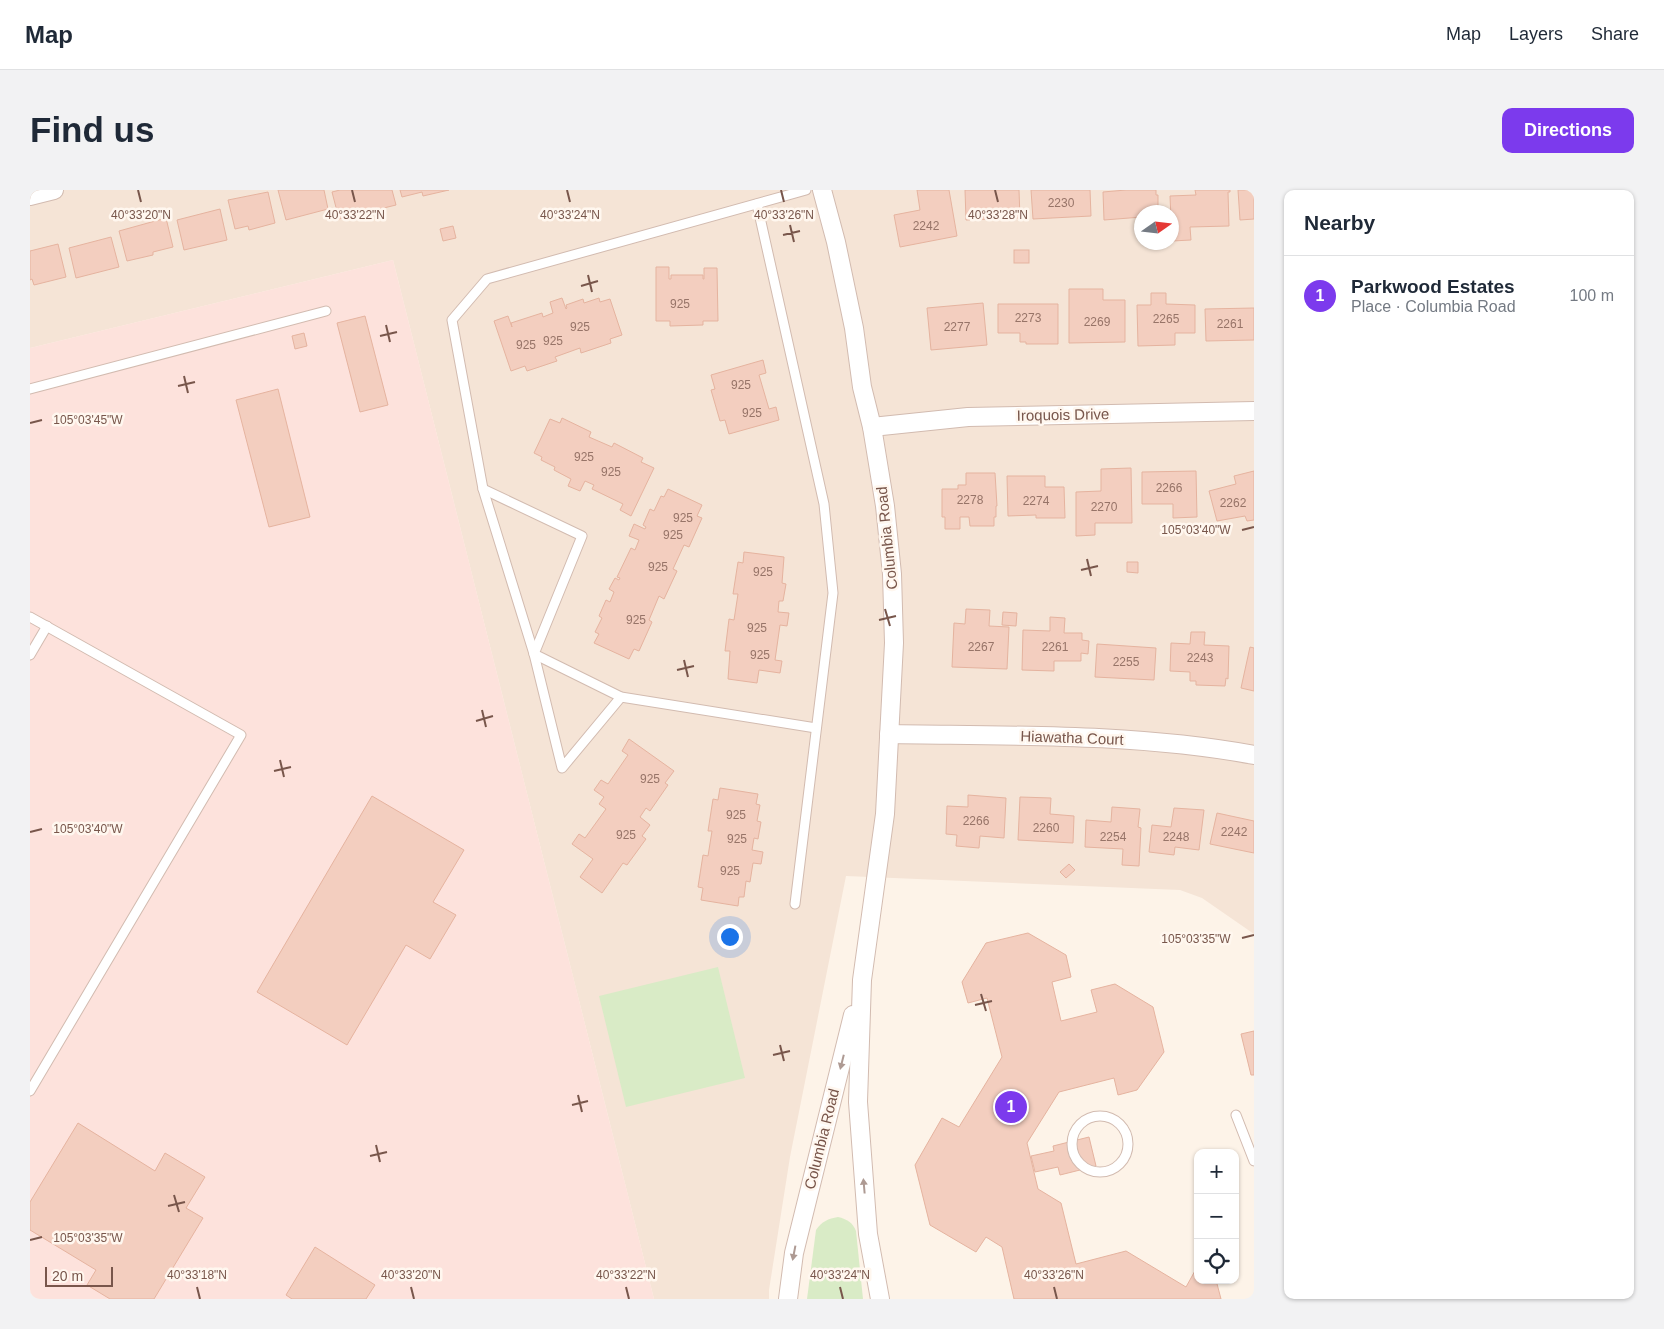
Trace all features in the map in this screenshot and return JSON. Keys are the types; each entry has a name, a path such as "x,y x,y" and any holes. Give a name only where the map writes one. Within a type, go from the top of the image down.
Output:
{"street":[{"path":"30,196 54,190"},
{"name":"Columbia Road","path":"822,190 836,242 854,328 862,387 872,427 885,506 892,574 894,643 885,814 862,980 858,1102 868,1234 880,1299"},
{"name":"Iroquois Drive","path":"872,427 968,417 1254,411"},
{"name":"Hiawatha Court","path":"889,734 1082,737 1170,742 1254,755"},
{"name":"Columbia Road","path":"788,1299 794,1253 862,980"}],"lane":[{"path":"621,697 562,768 534,654 483,489 452,320 487,279 806,190"},
{"path":"756,204 824,504 833,593 795,904"},
{"path":"30,389 326,311"},
{"path":"483,489 582,536 534,654"},
{"path":"30,617 241,735 30,1091"},
{"path":"30,655 47,626"},
{"path":"534,654 621,697 816,728"},
{"path":"1098,1115 1109,1117 1126,1130 1129,1140 1125,1159 1118,1167 1109,1172 1098,1173 1088,1170 1079,1163 1074,1154 1072,1144 1074,1133 1079,1124 1088,1118 1098,1115"},
{"path":"1236,1115 1254,1161"}],"shaded area":[{"path":"30,190 1254,190 1254,934 1202,898 1180,890 846,876 790,1157 769,1299 654,1299 393,260 30,348"},
{"path":"393,260 654,1299 30,1299 30,348"}],"green space":[{"path":"718,967 745,1078 626,1107 599,996"},
{"path":"838,1217 849,1222 856,1231 863,1299 807,1299 816,1230 826,1221"}],"building":[{"path":"278,190 324,190 328,209 286,220"},
{"path":"340,190 392,190 396,205 339,219 332,192"},
{"path":"400,190 449,190 423,196 422,192 402,197"},
{"path":"917,190 949,190 957,236 900,247 894,215 920,210"},
{"path":"965,190 1019,190 1020,218 966,220"},
{"path":"1031,190 1090,190 1091,216 1033,219"},
{"path":"1156,190 1158,205 1134,205 1134,218 1104,220 1103,192"},
{"path":"1195,190 1230,190 1228,192 1229,226 1190,227 1191,240 1179,241 1179,205 1170,205 1170,196 1196,195"},
{"path":"1238,190 1254,190 1254,219 1240,220"},
{"path":"268,192 275,223 249,230 248,226 235,229 228,200"},
{"path":"220,209 227,240 184,250 177,220"},
{"path":"166,218 173,247 153,252 153,255 127,261 119,231"},
{"path":"453,226 456,238 443,241 440,229"},
{"path":"111,237 119,267 76,278 69,248"},
{"path":"58,244 66,277 34,285 32,279 30,280 30,251"},
{"path":"1014,250 1029,250 1029,263 1014,263"},
{"path":"656,267 669,267 669,279 671,279 671,275 703,275 704,279 704,268 717,268 718,321 703,321 703,325 670,326 670,321 656,321"},
{"path":"1069,289 1103,289 1103,300 1125,300 1125,342 1069,343"},
{"path":"1151,293 1166,293 1166,304 1195,305 1195,333 1175,333 1175,345 1138,346 1137,305 1151,305"},
{"path":"562,298 566,309 566,305 583,299 584,303 599,298 600,302 610,299 622,335 610,339 611,343 581,353 580,348 555,357 557,361 527,371 525,366 511,371 494,321 508,316 512,327 511,323 542,313 543,317 553,313 550,302"},
{"path":"983,303 987,345 931,350 927,308"},
{"path":"998,304 1058,304 1058,344 1026,344 1026,342 1020,342 1020,333 998,333"},
{"path":"1254,308 1254,340 1206,341 1205,309"},
{"path":"365,316 388,405 360,412 337,323"},
{"path":"304,333 307,346 295,349 292,336"},
{"path":"763,360 766,373 759,375 769,409 776,407 779,420 729,434 725,420 720,421 711,390 715,389 711,375"},
{"path":"278,389 310,517 269,527 236,400"},
{"path":"562,418 591,432 589,437 612,447 614,443 643,458 641,462 654,468 631,516 620,510 623,504 592,489 594,485 585,481 580,491 568,486 571,479 554,470 555,467 541,460 542,457 534,453 550,419 560,423"},
{"path":"1131,468 1132,523 1095,523 1095,535 1076,536 1076,492 1101,491 1101,469"},
{"path":"1196,471 1197,517 1173,518 1173,504 1142,504 1142,472"},
{"path":"1254,471 1254,520 1247,521 1245,516 1217,521 1209,491 1236,484 1234,476"},
{"path":"966,473 995,473 997,506 994,526 970,526 969,517 960,517 960,529 945,529 945,517 942,517 942,489 958,489 958,485 966,485"},
{"path":"1007,476 1045,476 1045,487 1064,487 1065,518 1036,518 1036,515 1008,516"},
{"path":"668,489 702,505 697,516 702,518 689,547 684,545 673,569 677,571 664,599 659,596 649,620 652,622 639,651 634,649 629,659 594,643 599,634 595,632 602,618 599,616 606,600 610,602 614,592 609,589 615,578 619,580 620,578 617,577 631,548 635,550 639,540 629,536 634,524 645,529 646,527 643,525 650,509 654,511 661,496 664,497"},
{"path":"744,552 784,557 782,583 786,584 783,601 779,601 778,612 789,613 787,626 780,625 775,660 782,661 780,673 759,670 757,683 728,679 730,651 725,651 729,619 734,620 738,594 733,594 738,562 743,563"},
{"path":"1127,562 1138,562 1138,573 1127,572"},
{"path":"966,609 990,610 989,626 1009,627 1007,669 952,667 954,623 965,624"},
{"path":"1003,612 1017,613 1016,626 1002,625"},
{"path":"1050,617 1065,618 1064,633 1082,633 1082,640 1089,641 1088,654 1081,653 1081,661 1054,661 1054,671 1022,670 1023,630 1050,631"},
{"path":"1191,632 1205,632 1204,645 1229,646 1228,679 1226,678 1225,686 1196,685 1196,681 1190,681 1190,672 1170,671 1171,643 1190,644"},
{"path":"1097,644 1156,648 1154,680 1095,677"},
{"path":"1250,647 1254,648 1254,691 1241,688"},
{"path":"629,739 674,771 665,783 668,785 650,811 646,808 640,817 650,825 642,836 646,839 627,865 623,863 602,893 580,877 593,859 572,844 579,834 585,838 606,809 599,804 604,797 594,790 601,780 608,784 628,755 622,751"},
{"path":"720,788 758,794 756,804 760,805 757,821 761,822 758,839 754,838 752,850 763,852 761,864 753,863 750,882 746,881 744,897 739,897 738,906 701,900 703,888 698,887 703,855 708,856 712,831 708,831 713,799 718,800"},
{"path":"968,795 1006,798 1004,838 980,836 979,848 956,846 957,835 946,834 947,806 968,807"},
{"path":"372,796 464,850 433,902 456,915 430,959 406,945 347,1045 257,992"},
{"path":"1020,797 1051,798 1050,814 1074,816 1073,843 1018,840"},
{"path":"1112,807 1140,809 1138,827 1141,828 1139,866 1122,865 1123,849 1085,847 1086,820 1111,822"},
{"path":"1174,808 1204,810 1199,850 1175,847 1174,855 1149,852 1152,825 1171,827"},
{"path":"1217,813 1254,821 1254,853 1210,844"},
{"path":"1069,864 1075,870 1066,878 1060,872"},
{"path":"1028,933 1066,955 1071,977 1052,982 1061,1021 1097,1012 1091,990 1115,984 1153,1007 1164,1052 1137,1090 1118,1095 1114,1078 1059,1092 1027,1143 1038,1189 1061,1203 1076,1264 1126,1251 1186,1287 1194,1273 1194,1284 1217,1284 1221,1299 1014,1299 1002,1247 986,1237 976,1252 930,1225 915,1165 942,1118 959,1127 1002,1057 987,998 968,1003 962,982 986,943"},
{"path":"1254,1031 1254,1075 1251,1075 1241,1034"},
{"path":"78,1123 155,1171 165,1153 205,1177 186,1208 203,1218 154,1299 110,1299 87,1285 96,1270 30,1230 30,1202"},
{"path":"1089,1137 1096,1166 1060,1175 1058,1167 1035,1172 1031,1156 1054,1151 1053,1146"},
{"path":"315,1247 375,1285 366,1299 292,1299 286,1295"}],"place":[{"name":"Parkwood Estates","path":"1011,1107"}]}
